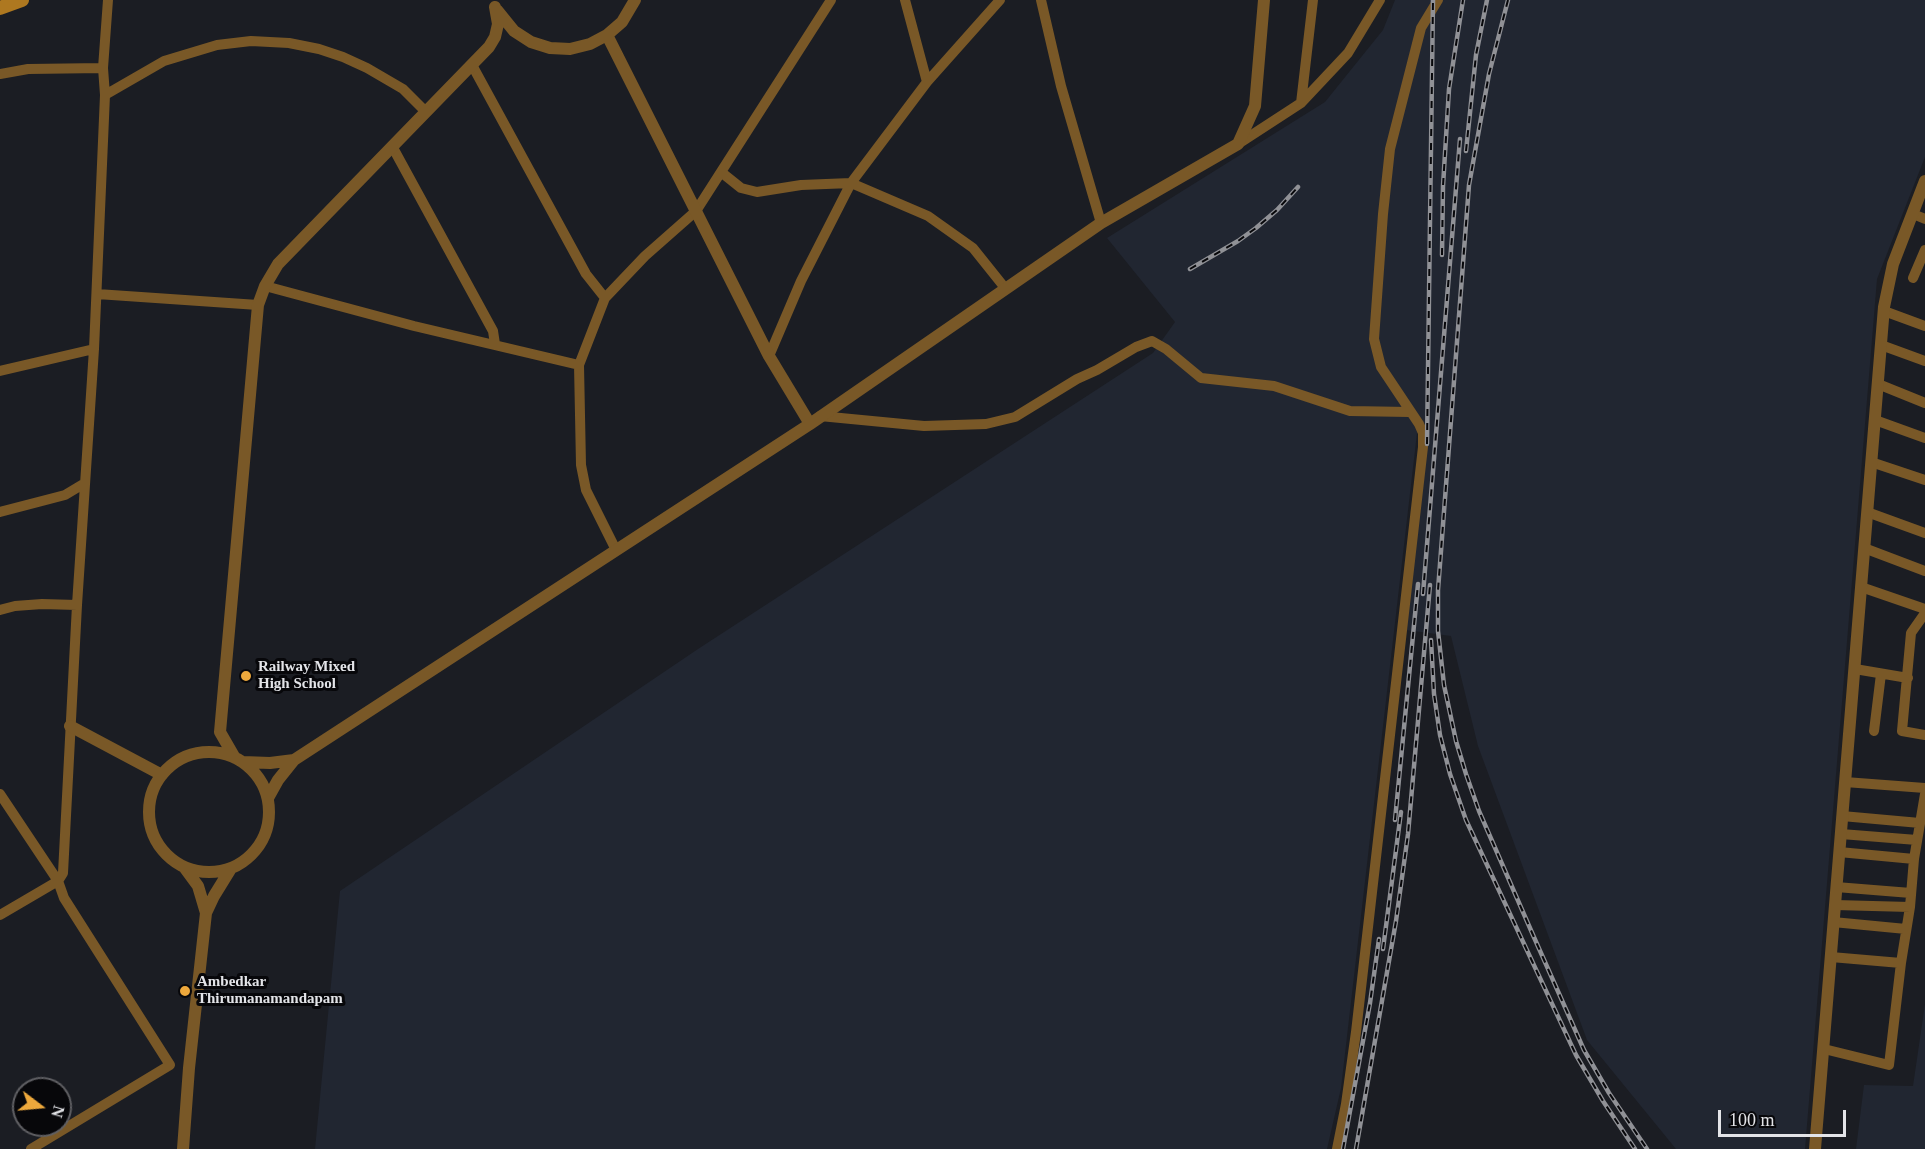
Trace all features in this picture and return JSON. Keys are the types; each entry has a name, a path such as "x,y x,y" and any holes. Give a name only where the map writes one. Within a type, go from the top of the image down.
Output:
{"main road":[{"path":"0,8 22,0"}],"street":[{"path":"0,915 58,881 63,873 97,294 105,95 103,68 108,0"},
{"path":"494,4 507,24 522,37 540,45 560,49 590,44 608,35 622,21 635,0"},
{"path":"616,550 586,490 581,465 579,365 605,298 645,256 696,211 831,0"},
{"path":"905,0 927,82"},
{"path":"769,356 801,281 851,183 927,82 1000,0"},
{"path":"1041,0 1061,86 1101,223"},
{"path":"1238,144 1255,106 1264,0"},
{"path":"1301,103 1313,0"},
{"path":"268,798 278,780 294,760 815,420 1101,223 1238,144 1301,103 1348,53 1380,0"},
{"path":"1337,1149 1356,1032 1423,447 1423,433 1419,424 1381,367 1374,339 1383,214 1390,149 1421,28 1438,0"},
{"path":"200,753 220,732 258,304 265,286 278,264 489,47 495,37 498,24 494,4"},
{"path":"608,35 769,356 815,420"},
{"path":"489,47 510,38 522,37"},
{"path":"105,95 164,61 186,53 217,45 260,42 289,43 319,49 367,68 403,89 426,112"},
{"path":"472,64 586,274 605,298"},
{"path":"0,74 28,69 103,68"},
{"path":"392,146 493,331 495,344"},
{"path":"721,172 741,188 757,192 801,185 851,183 928,216 973,248 1005,288"},
{"path":"1815,1149 1884,311 1893,264 1925,181"},
{"path":"1913,214 1925,219"},
{"path":"1913,278 1925,250"},
{"path":"265,286 414,326 579,365"},
{"path":"97,294 258,304"},
{"path":"1884,311 1925,326"},
{"path":"815,420 924,426 986,424 1015,417 1077,379 1136,347 1152,341 1166,349 1202,378 1274,386 1350,411 1409,412"},
{"path":"1881,345 1925,362"},
{"path":"0,371 94,349"},
{"path":"1878,384 1925,403"},
{"path":"1875,420 1925,438"},
{"path":"1871,462 1925,480"},
{"path":"0,512 65,495 85,483"},
{"path":"1867,512 1925,533"},
{"path":"1864,548 1925,571"},
{"path":"1861,587 1925,611 1922,624 1911,633 1902,731 1925,735"},
{"path":"0,610 33,604 77,605"},
{"path":"1855,669 1908,678"},
{"path":"1874,732 1881,674"},
{"path":"70,726 162,775"},
{"path":"183,1149 189,1068 206,913 230,870 250,856 261,842 269,816 268,798 261,782 250,768 239,760 220,732"},
{"path":"230,870 201,872 184,867 163,850 154,835 150,817 151,800 157,783 175,763 200,753 218,753 239,760 270,763 294,760"},
{"path":"1845,782 1925,788"},
{"path":"0,794 58,881 64,898 170,1065"},
{"path":"1824,1049 1889,1065 1910,907 1914,859 1925,794"},
{"path":"1842,816 1920,824"},
{"path":"1841,834 1917,840"},
{"path":"1839,852 1914,859"},
{"path":"184,867 198,886 206,913"},
{"path":"1836,887 1911,893"},
{"path":"1835,906 1910,907"},
{"path":"1833,922 1906,929"},
{"path":"1831,957 1901,963"},
{"path":"31,1149 170,1065 189,1068"}],"shaded area":[{"path":"1395,0 1925,0 1925,157 1877,279 1805,1149 1676,1149 1587,1040 1478,746 1451,636 1406,630 1426,437 1417,433 1341,1088 1327,1149 315,1149 340,891 698,649 1153,353 1175,322 1107,238 1325,102 1383,30"},
{"path":"1925,1004 1925,1149 1856,1149 1864,1085 1913,1086"}],"railway":[{"path":"1427,444 1433,0"},
{"path":"1442,255 1443,186 1449,89 1463,0"},
{"path":"1466,151 1476,55 1487,0"},
{"path":"1508,0 1489,74 1469,185 1438,590 1438,631 1444,685 1456,741 1479,811 1533,935 1584,1050 1609,1093 1647,1149"},
{"path":"1423,594 1460,139"},
{"path":"1190,269 1256,228 1298,187"},
{"path":"1395,820 1418,584"},
{"path":"1356,1149 1396,921 1408,834 1430,585"},
{"path":"1431,640 1434,694 1440,735 1450,774 1466,820 1576,1055 1635,1149"},
{"path":"1383,949 1401,812"},
{"path":"1343,1149 1370,1003 1379,939"}],"place":[{"name":"Railway Mixed High School","path":"246,676"},
{"name":"Ambedkar Thirumanamandapam","path":"185,991"}]}
